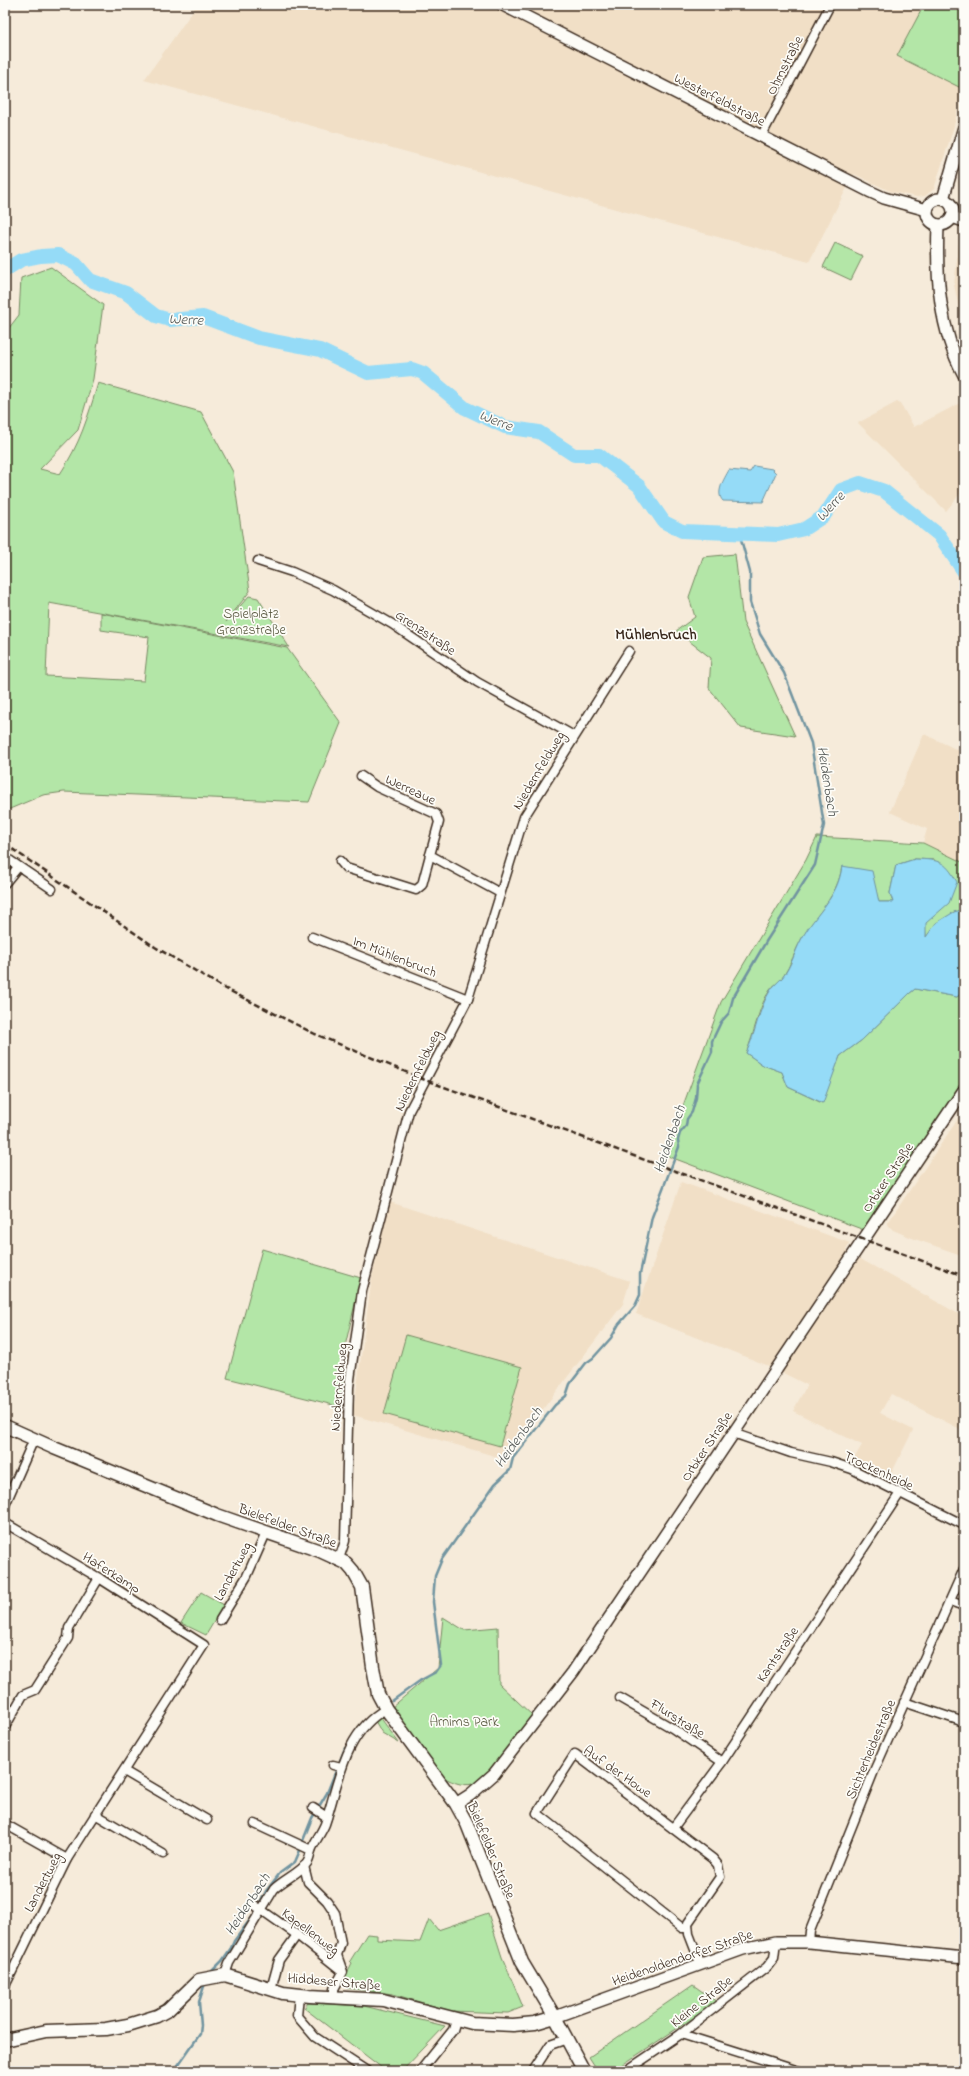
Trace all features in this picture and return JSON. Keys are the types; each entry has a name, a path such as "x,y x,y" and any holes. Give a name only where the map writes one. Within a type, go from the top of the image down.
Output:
{"main road":[{"name":"Bielefelder Straße","path":"5,1426 217,1515 339,1559 350,1567 362,1587 372,1667 378,1694 386,1709 456,1804 467,1824 522,1962 555,2017 584,2071"},
{"name":"Hiddeser Straße","path":"5,2040 46,2032 106,2029 146,2020 174,2005 194,1984 207,1978 225,1975 237,1977 271,1989 299,1995 383,2000 472,2023 513,2025 535,2023 555,2017"}],"street":[{"name":"Westerfeldstraße","path":"503,5 884,198 927,210"},
{"name":"Ohmstraße","path":"761,137 830,5"},
{"path":"943,200 964,127"},
{"path":"934,200 943,200 951,206 952,217 947,223 938,225 929,220 927,210 934,200"},
{"path":"952,217 964,221"},
{"path":"938,225 938,288 950,341 964,375"},
{"name":"Grenzstraße","path":"258,561 292,572 333,590 392,624 477,682 574,736"},
{"name":"Niedernfeldweg","path":"339,1559 345,1541 349,1387 363,1287 409,1111 468,999 524,817 629,651"},
{"name":"Werreaue","path":"340,861 346,868 416,890 422,885 439,822 436,814 377,787 361,776"},
{"path":"430,855 500,893"},
{"path":"5,857 52,889"},
{"path":"5,883 18,866"},
{"name":"Im Mühlenbruch","path":"312,937 468,999"},
{"name":"Orbker Straße","path":"456,1804 494,1774 573,1672 964,1090"},
{"name":"Trockenheide","path":"733,1433 791,1454 831,1462 852,1469 964,1525"},
{"path":"5,1505 34,1439"},
{"name":"Kantstraße","path":"673,1828 722,1762 900,1493"},
{"name":"Haferkamp","path":"5,1523 99,1578 204,1645"},
{"name":"Landertweg","path":"220,1620 247,1576 266,1533"},
{"name":"Sichterheidestraße","path":"809,1942 810,1930 874,1771 964,1569"},
{"path":"5,1727 23,1695 35,1690 68,1638 69,1628 99,1578"},
{"path":"950,1601 964,1606"},
{"name":"Landertweg","path":"5,1986 67,1859 204,1645"},
{"name":"Flurstraße","path":"620,1698 672,1728 722,1762"},
{"path":"904,1702 964,1722"},
{"path":"305,1847 321,1833 327,1817 337,1766 365,1725 386,1709"},
{"name":"Auf der Howe","path":"575,1754 718,1864 720,1877 691,1918 688,1928 682,1928 537,1813 575,1754"},
{"path":"124,1771 207,1820"},
{"path":"315,1809 327,1817"},
{"path":"95,1814 163,1854"},
{"path":"5,1824 67,1859"},
{"path":"255,1824 305,1847"},
{"path":"225,1975 229,1963 274,1889 283,1880 308,1862 305,1847"},
{"path":"304,1866 308,1882 327,1901 335,1913 341,1942 337,1955 343,1972 334,1989 334,1997"},
{"name":"Kapellenweg","path":"253,1904 297,1935 343,1972"},
{"path":"688,1928 701,1965"},
{"path":"271,1989 279,1960 297,1935"},
{"name":"Heidenoldendorfer Straße","path":"555,2017 743,1949 776,1942 809,1942 964,1958"},
{"name":"Kleine Straße","path":"626,2071 681,2034 767,1967 774,1958 776,1942"},
{"path":"299,1995 297,2016 315,2037 367,2071"},
{"path":"420,2071 453,2030 456,2020"},
{"path":"681,2034 799,2071"},
{"path":"533,2071 550,2045 567,2040"}],"shaded area":[{"path":"197,5 964,5 964,81 954,126 934,189 925,196 917,197 892,192 854,174 809,262 144,80"},
{"path":"964,202 964,330 954,285"},
{"path":"964,401 964,489 946,511 858,423 897,402 900,403 914,427"},
{"path":"924,734 964,753 964,863 923,843 927,829 890,812"},
{"path":"964,1110 964,1256 912,1238 893,1230 887,1224"},
{"path":"681,1182 850,1243 846,1250 848,1252 964,1317 964,1431 891,1394 880,1413 913,1430 887,1482 851,1464 862,1445 793,1411 807,1385 769,1366 636,1314"},
{"path":"390,1202 630,1281 623,1304 505,1459 353,1415 372,1277"}],"green space":[{"path":"924,5 964,5 963,89 897,56"},
{"path":"835,243 863,256 851,280 823,267"},
{"name":"Spielplatz Grenzstraße","path":"51,267 103,305 93,379 78,430 40,469 60,474 78,441 87,419 98,383 201,412 233,472 250,591 226,622 249,596 258,598 289,647 49,603 46,676 144,681 149,637 101,630 101,613 287,648 341,723 309,802 64,792 43,795 5,811 5,549 10,539 5,547 5,333 19,315 21,278"},
{"path":"735,554 743,622 795,736 741,728 709,688 711,658 676,631 695,617 689,597 703,557"},
{"path":"817,837 923,843 964,863 964,909 954,912 926,937 925,923 935,860 915,859 896,865 890,893 893,902 879,902 842,866 840,877 832,895 802,938 783,977 771,988 762,1004 746,1053 763,1065 782,1072 788,1087 822,1103 840,1056 862,1040 915,989 957,997 964,991 964,1080 864,1230 665,1155 721,1002 806,860"},
{"path":"262,1249 361,1278 346,1342 341,1407 227,1378"},
{"path":"406,1335 522,1367 500,1446 384,1414"},
{"path":"201,1592 224,1605 206,1635 181,1623"},
{"name":"Arnims Park","path":"443,1617 464,1630 498,1627 499,1684 533,1716 491,1771 478,1782 469,1785 456,1783 443,1777 391,1708 438,1668"},
{"path":"380,1717 399,1743 382,1733 375,1721"},
{"path":"488,1913 502,1957 523,2007 508,2013 450,2011 393,1994 346,1988 345,1979 352,1963 350,1961 367,1934 377,1935 377,1940 420,1942 429,1919 438,1930"},
{"path":"693,1985 717,2002 613,2071 598,2071 589,2057"},
{"path":"308,2003 364,2006 445,2026 402,2071 386,2071 304,2008"}],"water":[{"path":"754,466 772,469 776,473 763,502 723,501 720,490 729,470 750,472"},
{"path":"915,859 936,861 945,865 957,882 949,903 926,923 926,937 936,923 954,912 964,909 964,991 957,997 915,989 862,1040 840,1056 823,1103 788,1087 782,1072 763,1065 746,1053 766,998 771,989 785,974 807,930 831,897 840,878 842,866 872,871 879,902 893,902 890,893 896,865"}],"waterway":[{"name":"Werre","path":"5,270 21,260 41,256 58,255 76,264 90,280 126,293 156,316 170,320 203,317 259,338 320,350 368,373 412,369 423,373 465,408 505,427 539,432 574,455 599,455 639,486 664,522 682,531 778,535 804,529 824,516 841,490 860,483 884,491 939,535 964,572"},
{"name":"Heidenbach","path":"392,1701 421,1680 436,1672 441,1665 433,1602 435,1576 442,1559 495,1484 510,1470 513,1458 555,1405 566,1396 570,1384 586,1363 593,1358 611,1338 619,1324 635,1306 640,1295 640,1274 652,1217 679,1147 678,1140 680,1133 686,1126 687,1119 692,1112 696,1098 697,1084 712,1052 712,1041 721,1022 729,1013 733,998 767,940 815,865 824,825 811,743 784,673 760,634 750,602 750,572 739,532"},
{"name":"Heidenbach","path":"302,1843 312,1818 327,1793 345,1748"},
{"name":"Heidenbach","path":"210,1973 222,1961 234,1941 255,1913 266,1891 280,1873 295,1862 301,1848"},
{"name":"Heidenbach","path":"174,2071 200,2034 201,2025 199,2002 205,1983"}],"railway":[{"path":"5,844 155,947 226,989 315,1034 425,1080 964,1276"}],"district":[{"name":"Mühlenbruch","path":"656,633"}]}
